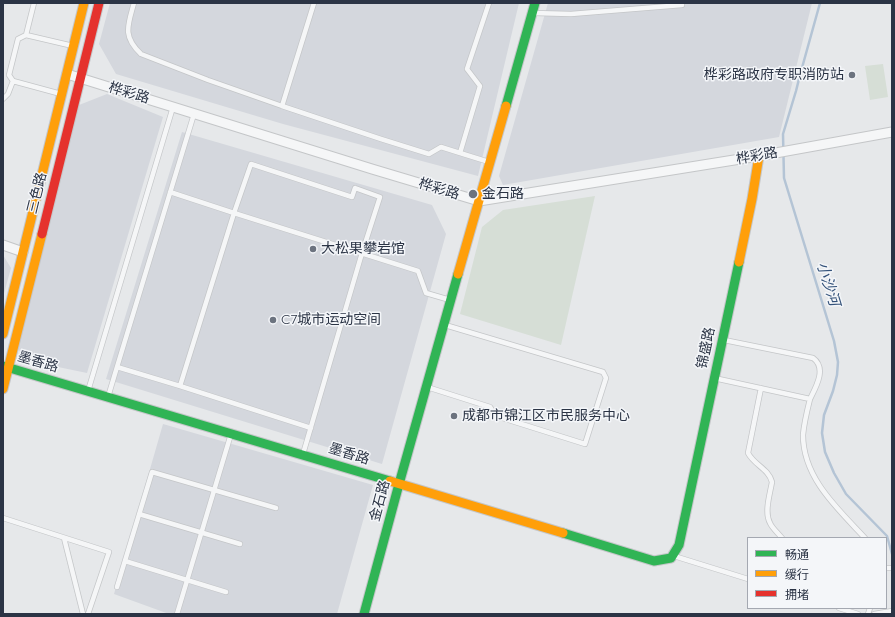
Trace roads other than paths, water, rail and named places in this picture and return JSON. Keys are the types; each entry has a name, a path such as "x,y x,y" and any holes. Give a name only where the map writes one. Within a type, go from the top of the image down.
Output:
{"street":[{"name":"三色路","path":"3,334 84,3"},
{"name":"三色路","path":"3,389 6,367 99,3"},
{"name":"金石路","path":"364,614 426,387 536,3"},
{"name":"桦彩路","path":"67,74 479,201 759,156 892,132"},
{"name":"锦盛路","path":"672,555 679,545 751,203 759,156"},
{"path":"3,245 23,252"},
{"name":"墨香路","path":"6,367 654,561 671,558 672,555"}],"lane":[{"path":"26,35 34,3"},
{"path":"134,3 127,26 129,38 134,48 141,54 208,80 282,106 429,154 441,148 490,162"},
{"path":"282,106 314,3"},
{"path":"460,153 480,86 468,69 489,3"},
{"path":"533,13 571,14 682,5 682,3"},
{"path":"62,94 13,81 9,75 18,39 26,35 74,46"},
{"path":"3,99 8,94 13,81"},
{"path":"88,391 173,107"},
{"path":"108,397 194,114"},
{"path":"180,386 234,213 251,164 352,197 354,188 380,197 302,455"},
{"path":"170,192 418,271 426,293 451,300"},
{"path":"426,387 490,407 496,416 586,444 606,378 603,372 444,325"},
{"path":"722,339 813,358 817,361 820,372 815,389 810,399 803,433 806,457 811,470 825,493 864,537"},
{"path":"117,367 311,428"},
{"path":"714,378 810,399"},
{"path":"761,388 748,453 771,477 772,482 767,511 768,519 770,525 781,537"},
{"path":"177,614 231,434"},
{"path":"117,587 152,472 276,508"},
{"path":"139,514 240,544"},
{"path":"3,518 109,552 88,614"},
{"path":"64,538 83,614"},
{"path":"672,555 747,579"},
{"path":"125,561 226,592"},
{"path":"842,609 858,614"},
{"path":"874,614 892,611"}],"waterway":[{"name":"小沙河","path":"820,3 783,134 784,178 834,341 838,362 837,375 833,391 824,415 822,433 825,452 834,473 846,494 887,536 892,554"}],"place":[{"name":"桦彩路政府专职消防站","path":"852,75"},
{"name":"金石路","path":"473,194"},
{"name":"大松果攀岩馆","path":"313,249"},
{"name":"C7城市运动空间","path":"273,320"},
{"name":"成都市锦江区市民服务中心","path":"454,416"}]}
